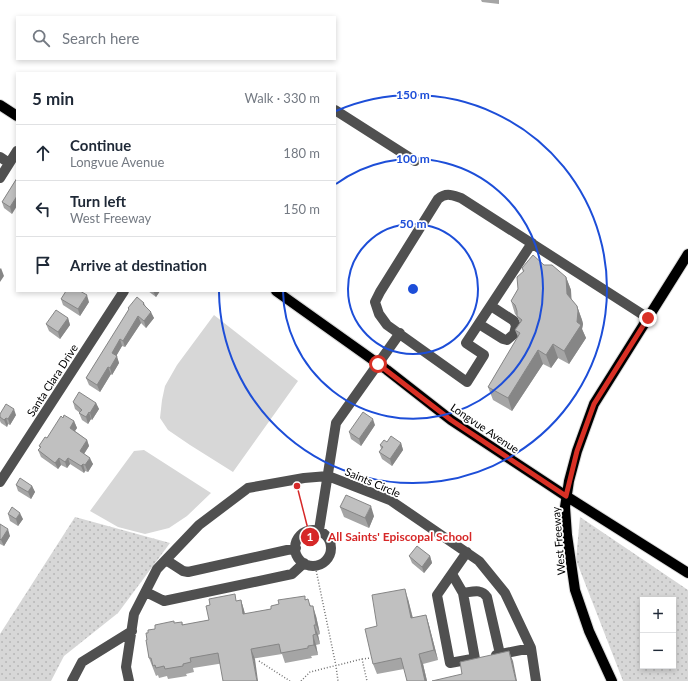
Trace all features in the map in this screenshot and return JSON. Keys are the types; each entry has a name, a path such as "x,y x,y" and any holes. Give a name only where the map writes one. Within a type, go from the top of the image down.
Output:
{"main road":[{"path":"0,105 16,115"},
{"name":"West Freeway","path":"612,681 589,631 575,590 567,534 566,496 577,451 594,404 688,254"},
{"name":"Longvue Avenue","path":"277,292 378,364 451,420 566,496 688,573"}],"street":[{"path":"336,111 415,161"},
{"path":"0,178 16,152"},
{"path":"0,157 9,163"},
{"path":"532,243 466,343 484,356 467,382 387,325 379,314 375,302 438,199 443,195 451,194 461,198 532,243 648,318"},
{"name":"Santa Clara Drive","path":"0,482 123,292"},
{"path":"479,324 503,339 507,340 514,334 516,326 514,322 491,306"},
{"name":"Saints Circle","path":"400,333 336,423 328,476 390,500 479,561 505,593 532,648 536,681"},
{"path":"129,681 126,666 134,614 157,569 199,525 248,488 304,478 328,476 318,530"},
{"path":"318,530 325,534 329,539 331,546 330,553 322,564 315,565 304,563 299,559 296,553 297,540 306,531 318,530"},
{"path":"166,560 183,571 188,572 296,548"},
{"path":"467,552 437,595 450,663 532,648"},
{"path":"146,592 164,601 292,574 304,563"},
{"path":"452,574 463,593 475,659"},
{"path":"463,593 480,591 487,597 500,654"},
{"path":"72,681 82,662 132,631"},
{"path":"79,669 80,681"}],"path":[{"path":"315,565 338,681"},
{"path":"301,681 310,672 371,658"},
{"path":"362,660 368,681"},
{"path":"259,661 290,681"}],"shaded area":[{"path":"214,315 298,381 233,472 168,430 160,418 165,386 177,365"},
{"path":"144,450 211,493 187,516 169,528 145,534 118,527 90,511 134,451"},
{"path":"75,517 170,543 118,613 64,656 51,681 0,681 0,634"},
{"path":"580,517 688,590 688,681 623,681 576,560"}],"building":[{"path":"16,180 16,198 10,207 2,202"},
{"path":"533,255 544,265 552,265 566,277 567,294 577,306 577,322 581,325 564,351 553,344 546,355 538,350 508,398 488,387 520,333 515,330 522,320 517,316 515,305 511,301 518,289 517,277 524,271 522,268"},
{"path":"65,292 82,292 87,295 78,309 61,299"},
{"path":"137,297 151,312 144,321 138,316 123,341 120,339 112,353 117,356 97,385 86,378 129,309 128,308"},
{"path":"56,310 68,318 58,332 46,324"},
{"path":"79,392 96,403 86,417 79,413 82,410 73,402"},
{"path":"6,404 14,409 8,419 6,418 4,420 0,417 0,414"},
{"path":"363,412 373,419 359,439 349,432"},
{"path":"64,415 74,421 70,428 87,440 80,451 90,458 85,465 83,464 81,466 68,458 65,462 59,458 55,463 38,450 41,447 39,446 45,437 47,438 61,416 63,418"},
{"path":"391,436 401,443 390,459 379,452 383,447 380,445 384,440 387,442"},
{"path":"20,478 32,486 28,492 16,485"},
{"path":"346,495 371,506 365,518 340,507"},
{"path":"12,507 20,513 16,519 8,514"},
{"path":"0,524 8,529 1,540 0,539"},
{"path":"417,546 430,556 422,567 409,556"},
{"path":"405,589 411,618 426,615 434,650 419,654 425,681 407,681 401,658 373,664 365,629 377,626 372,595"},
{"path":"235,594 236,601 241,600 243,614 271,609 271,606 279,604 278,600 305,596 305,600 308,599 310,606 313,606 316,625 314,625 316,634 313,635 314,645 308,646 308,648 281,653 279,644 251,649 257,681 223,681 218,653 190,658 191,662 183,664 183,666 165,669 164,666 156,668 155,665 153,666 151,658 149,658 146,640 146,633 148,633 148,630 155,629 155,625 174,621 174,623 182,622 182,625 209,620 206,606 210,605 209,599"},
{"path":"509,651 516,681 432,681 462,674 460,662"}],"place":[{"name":"All Saints' Episcopal School","path":"297,486"}],"route":[{"path":"378,364 451,420 566,496 577,451 594,404 648,318"}]}
